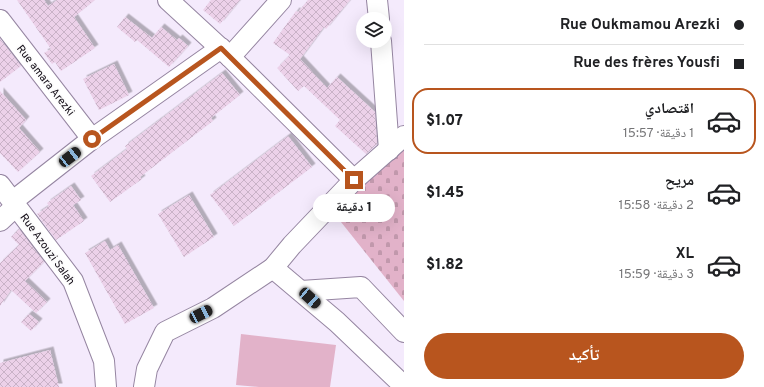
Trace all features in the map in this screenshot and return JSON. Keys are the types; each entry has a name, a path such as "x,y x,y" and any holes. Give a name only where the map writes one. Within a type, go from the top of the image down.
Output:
{"street":[{"path":"168,0 225,53 354,180"},
{"path":"0,221 14,203 92,139 225,53 281,0"},
{"path":"377,0 378,12"},
{"name":"Rue amara Arezki","path":"0,20 92,139"},
{"path":"382,48 390,150"},
{"path":"144,387 147,369 165,332 213,308 273,268 292,244 354,180 390,150 404,136"},
{"name":"Rue Azouzi Salah","path":"0,185 73,281 104,362 106,387"},
{"path":"273,268 400,376"},
{"path":"301,291 361,287 404,332"}],"green space":[{"path":"404,150 404,301 333,212"},
{"path":"241,334 336,345 330,387 259,387 236,385"}],"building":[{"path":"17,0 44,0 48,6 57,0 95,0 74,17 95,48 61,71 55,62 52,64 44,53 51,49"},
{"path":"211,0 240,0 220,24 203,10"},
{"path":"308,0 350,0 326,29 324,27 300,59 327,88 337,77 375,112 377,144 366,154 335,126 340,120 304,86 298,91 277,68 290,55 273,43 296,11 298,12"},
{"path":"125,17 152,38 161,27 177,40 179,38 188,46 169,67 137,40 135,42 117,27"},
{"path":"0,39 21,66 0,82"},
{"path":"114,64 129,95 99,110 83,79"},
{"path":"222,73 240,95 211,118 213,121 140,177 142,179 110,202 91,176 127,149 125,146"},
{"path":"0,91 26,120 19,128 40,152 18,172 0,153"},
{"path":"288,136 312,167 234,226 210,195"},
{"path":"71,186 81,200 73,205 84,221 56,240 37,214 49,206 47,203"},
{"path":"189,195 214,237 184,257 158,214"},
{"path":"19,229 44,262 25,281 47,302 36,313 11,290 0,306 0,263 19,245 11,237"},
{"path":"105,241 110,250 118,245 154,308 125,324 85,253"},
{"path":"29,314 39,322 31,331 21,322"},
{"path":"50,350 59,387 0,387 0,363"}],"route":[{"path":"92,139 221,48 354,180"}]}
